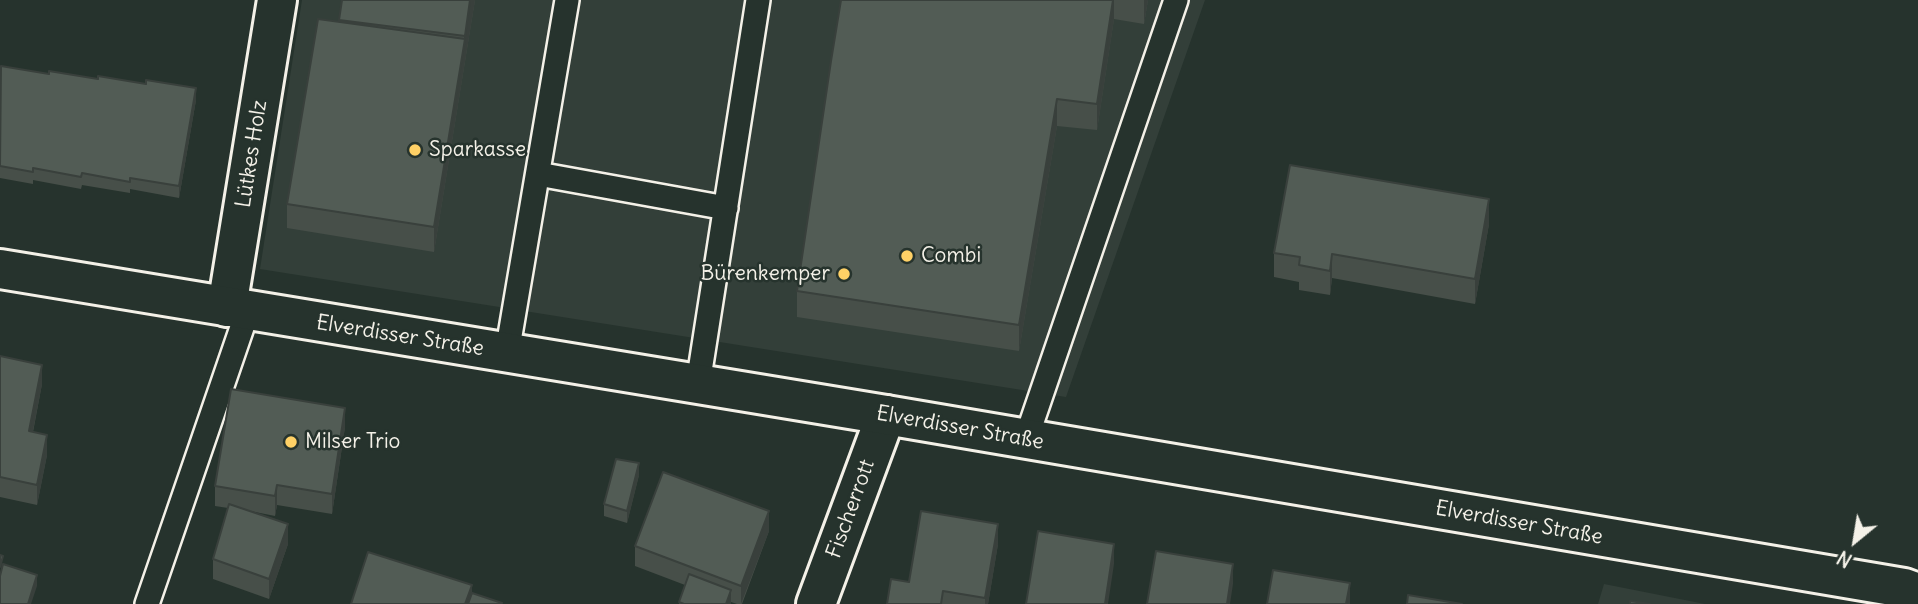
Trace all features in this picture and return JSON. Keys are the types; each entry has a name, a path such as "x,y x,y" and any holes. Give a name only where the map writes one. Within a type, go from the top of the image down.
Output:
{"street":[{"name":"Lütkes Holz","path":"237,309 277,0"},
{"name":"Elverdisser Straße","path":"0,269 886,415 1891,586 1918,593"},
{"name":"Fischerrott","path":"816,604 886,415"}],"lane":[{"path":"508,354 567,0"},
{"path":"698,384 758,0"},
{"path":"1026,439 1176,0"},
{"path":"538,174 726,208"},
{"path":"147,604 237,309"}],"shaded area":[{"path":"302,0 1205,0 1066,397 260,269"},
{"path":"1604,584 1705,604 1598,604"}],"building":[{"path":"342,0 470,0 465,36 339,20"},
{"path":"841,0 1113,0 1097,104 1057,99 1019,325 797,291"},
{"path":"318,19 465,39 434,227 287,204"},
{"path":"1,66 49,74 49,71 98,79 98,76 146,84 146,80 196,88 179,186 130,178 130,182 82,173 81,177 33,168 33,172 0,166"},
{"path":"1290,165 1489,199 1475,279 1332,254 1330,271 1299,265 1300,257 1274,253"},
{"path":"0,356 42,365 29,431 47,435 37,485 0,477"},
{"path":"231,389 345,408 332,494 277,485 275,496 215,486"},
{"path":"616,459 639,463 627,511 604,504"},
{"path":"663,472 769,511 741,586 635,546"},
{"path":"229,504 288,524 269,579 213,559"},
{"path":"921,511 998,524 985,598 943,591 941,604 887,604 891,579 909,582"},
{"path":"1038,531 1114,544 1105,604 1026,604"},
{"path":"1156,551 1233,564 1227,604 1147,604"},
{"path":"368,552 472,585 465,604 351,604"},
{"path":"3,564 37,575 28,604 0,604"},
{"path":"1273,570 1350,583 1346,604 1267,604"},
{"path":"689,574 731,590 726,604 679,602"},
{"path":"472,593 502,603 468,604"},
{"path":"1408,595 1462,604 1407,604"}],"place":[{"name":"Sparkasse","path":"415,150"},
{"name":"Combi","path":"907,256"},
{"name":"Bürenkemper","path":"844,274"},
{"name":"Milser Trio","path":"291,442"}]}
